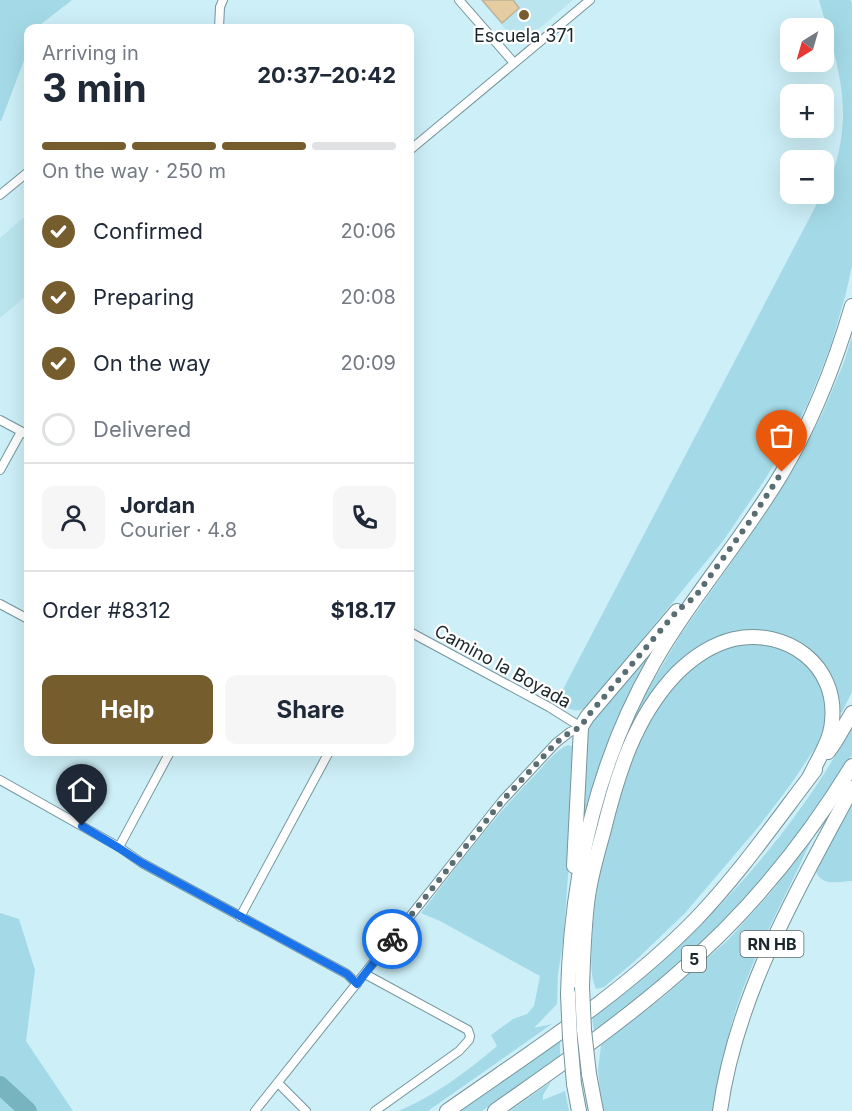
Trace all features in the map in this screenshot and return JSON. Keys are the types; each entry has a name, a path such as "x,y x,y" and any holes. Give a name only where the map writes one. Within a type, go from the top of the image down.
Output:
{"highway":[{"path":"579,1111 570,1038 569,955 576,888 588,827 602,776 621,728 653,664 695,597 767,496 804,432 833,366 852,306"},
{"path":"576,888 573,864 581,727 678,610 695,597"},
{"path":"596,1111 584,1030 582,987 588,895 610,804 626,755 652,704 678,673 708,650 744,638 768,638 781,641 802,652 818,667 832,699 830,732 810,776"},
{"name":"5","path":"447,1111 609,995 683,932 720,893 774,826 835,742 852,713"},
{"name":"5","path":"495,1111 611,1028 705,949 783,864 825,808 852,766"},
{"name":"RN HB","path":"720,1111 728,1067 748,1001 764,961 852,788"}],"street":[{"path":"219,24 223,0"},
{"path":"459,0 514,63"},
{"path":"414,147 591,0"},
{"path":"0,195 24,175"},
{"path":"0,420 24,432"},
{"path":"0,470 24,434"},
{"path":"0,604 24,617"},
{"name":"Camino la Boyada","path":"414,634 549,707 581,727"},
{"path":"255,1111 508,794 556,743 581,727"},
{"path":"119,848 168,756"},
{"path":"240,917 327,756"},
{"path":"0,780 142,863 347,974 357,984"},
{"path":"364,974 468,1030 470,1036 459,1051 375,1111"},
{"path":"278,1083 306,1111"}],"shaded area":[{"path":"0,0 72,0 41,24 24,24 24,61 0,121"},
{"name":"Escuela 371","path":"481,0 573,0 522,43 516,42"},
{"path":"819,0 851,0 852,266 831,345 807,405 792,433 766,478 723,541 586,708 570,709 560,704 560,695 817,204 834,204 834,167 843,126 843,108 834,54 834,18 824,18"},
{"path":"24,217 24,297 0,318 0,238"},
{"path":"852,336 852,692 842,712 839,713 834,682 821,661 797,641 769,631 734,633 717,638 686,655 661,680 644,708 597,829 589,867 576,996 574,996 578,917 597,821 612,769 623,741 646,693 681,634 764,516 797,463 823,412"},
{"path":"767,643 796,654 816,673 825,698 825,722 817,745 760,825 685,913 635,961 604,987 596,989 591,956 593,919 606,841 621,791 647,726 669,691 688,671 703,660 727,647"},
{"path":"649,653 651,655 599,775 582,822 589,726"},
{"path":"852,727 852,755 806,823 758,884 726,919 675,968 594,1032 592,1016 668,955 738,886 800,810"},
{"path":"568,745 574,747 577,755 557,1004 534,1028 552,1024 428,1111 398,1111 437,1091 474,1065 497,1046 491,1035 513,1019 527,1014 534,1006 540,976 440,921 421,913 506,806 551,757"},
{"path":"852,798 852,881 825,881 820,878 815,868"},
{"path":"810,843 761,946 740,997 726,1045 713,1111 602,1111 598,1070 601,1045 662,998 728,940 772,891"},
{"path":"0,913 19,919 35,970 26,1041 73,1111 0,1111"},
{"path":"560,1039 560,1057 482,1111 458,1111"},
{"path":"551,1082 543,1095 543,1100 565,1091 569,1111 510,1111"}],"building":[{"path":"482,0 513,0 519,8 502,23"}],"waterway":[{"path":"0,1085 28,1111"}],"way so far":[{"path":"392,939 502,801 556,743 581,727 678,610 695,597 782,472"}],"place":[{"name":"Escuela 371","path":"524,15"}],"route":[{"path":"82,826 142,863 347,974 357,984 392,939"}]}
